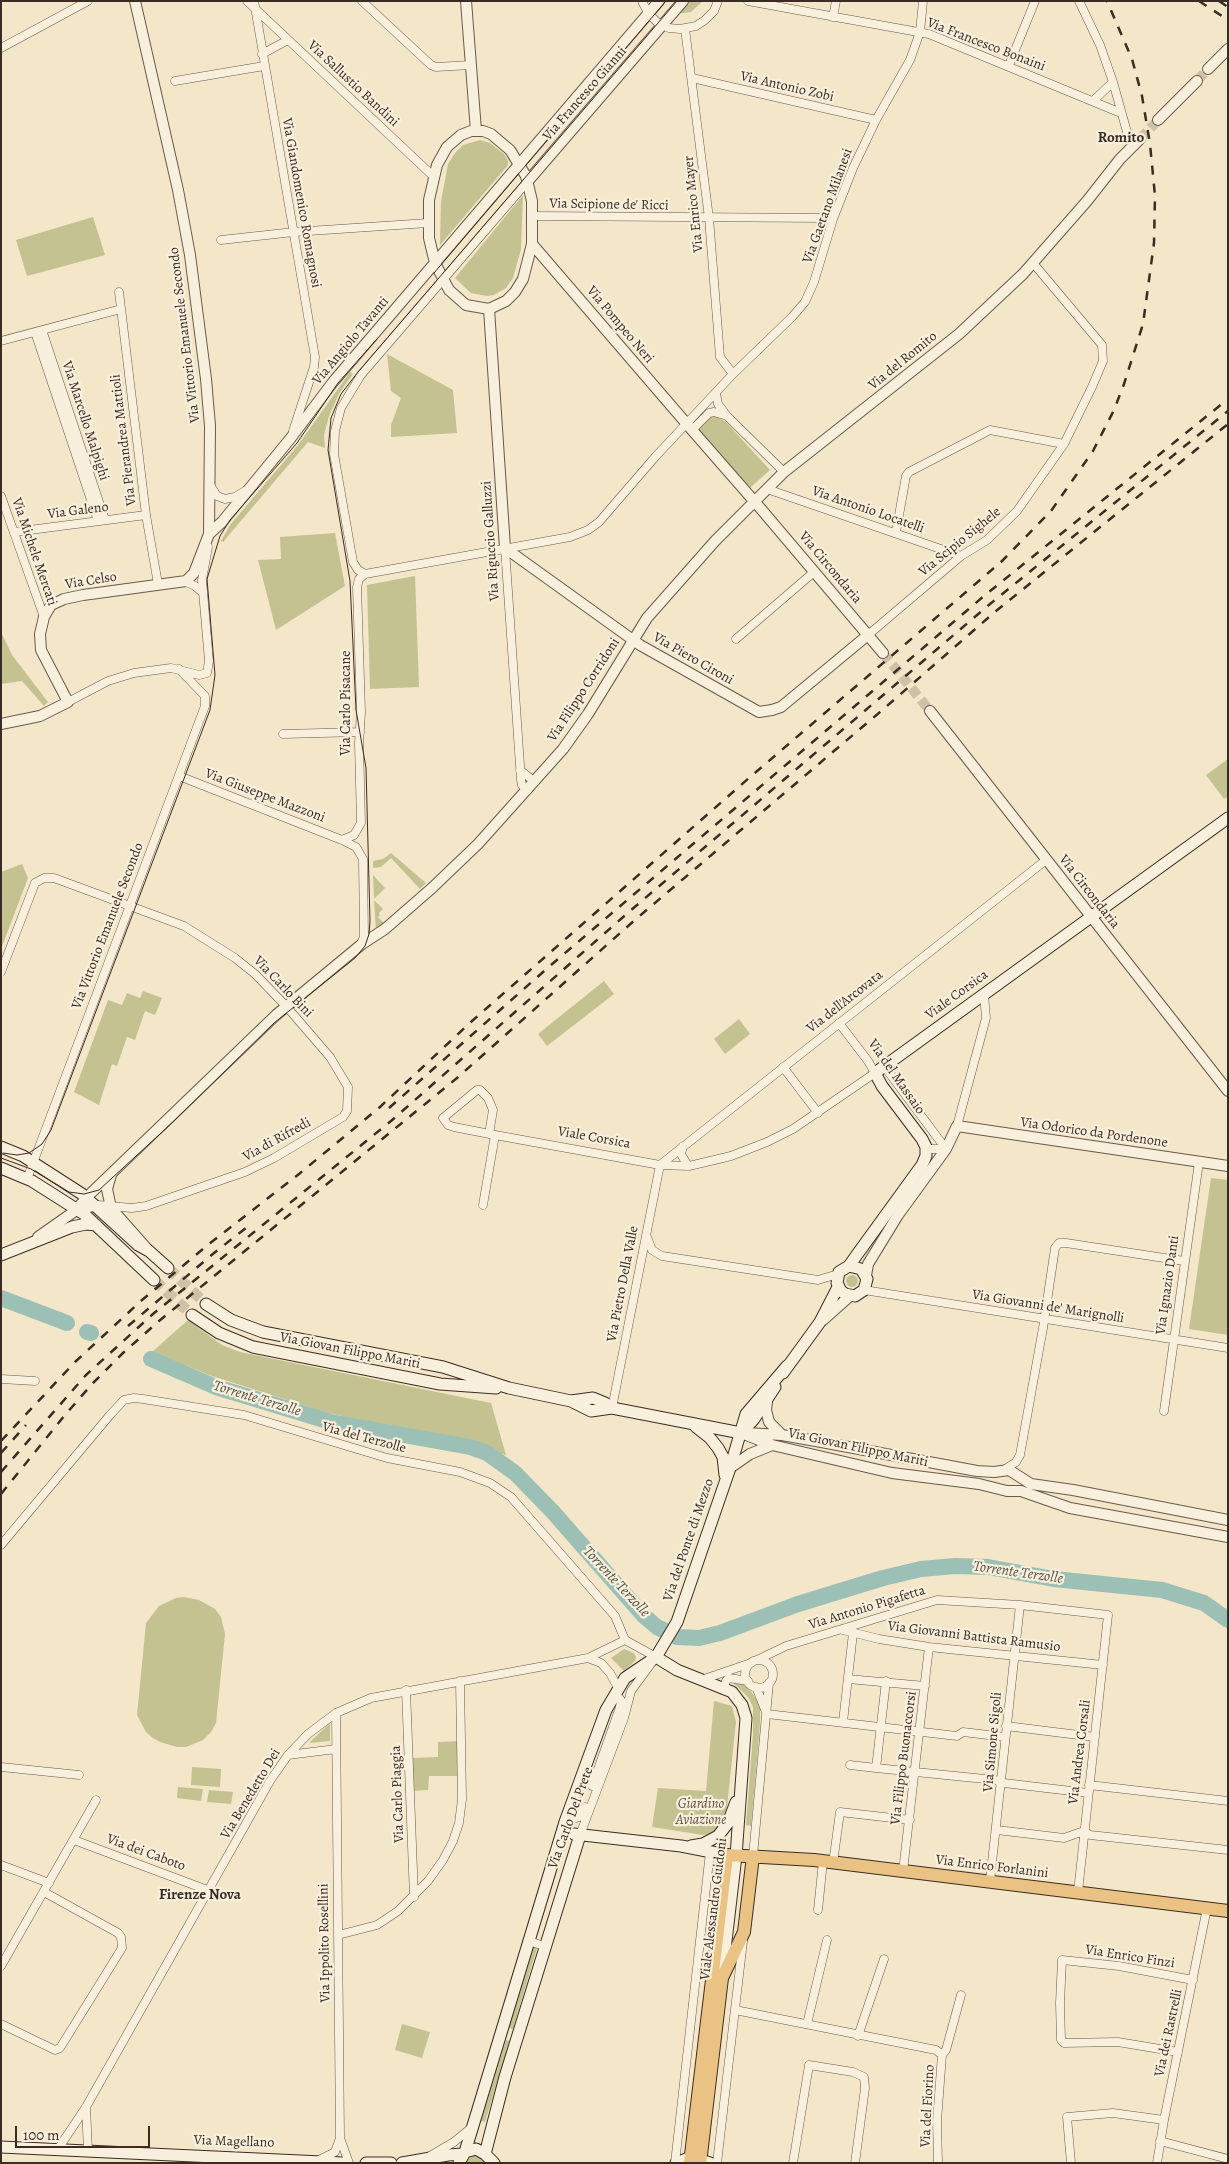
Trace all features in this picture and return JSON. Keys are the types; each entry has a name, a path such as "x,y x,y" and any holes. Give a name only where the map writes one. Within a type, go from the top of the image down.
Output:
{"main road":[{"name":"Viale Corsica","path":"880,1070 1228,818"},
{"name":"Via del Massaio","path":"880,1070 882,1086 920,1136 926,1149"},
{"path":"1,1147 33,1162 86,1197 123,1226 138,1245 149,1250 168,1268"},
{"path":"849,1266 922,1165 926,1156 926,1149"},
{"path":"1,1168 27,1179 96,1226 154,1280"},
{"path":"1,1255 78,1225 88,1224 96,1226"},
{"path":"838,1274 842,1269 849,1266 859,1267 866,1276 867,1282 864,1290"},
{"name":"Via del Ponte di Mezzo","path":"656,1658 677,1622 730,1468 746,1414 787,1366 820,1322 838,1287 838,1274"},
{"path":"838,1287 850,1296"},
{"name":"Via del Ponte di Mezzo","path":"850,1296 855,1296 864,1290"},
{"name":"Via Giovan Filippo Mariti","path":"206,1304 232,1320 263,1332 443,1367 509,1388 571,1401 591,1411 612,1408 741,1433"},
{"name":"Via Giovan Filippo Mariti","path":"192,1315 219,1333 253,1347 440,1384 509,1388"},
{"name":"Via del Ponte di Mezzo","path":"741,1433 767,1402 787,1366"},
{"path":"693,1425 710,1438 718,1448 724,1463 725,1483"},
{"path":"616,1691 630,1674 656,1658"},
{"name":"Viale Alessandro Guidoni","path":"656,1658 677,1670 704,1679 735,1694 745,1712 746,1724 742,1770 698,2161"},
{"name":"Via Carlo Del Prete","path":"462,2156 474,2126 564,1827 602,1722 616,1691"},
{"path":"681,1846 703,1844 714,1838 724,1829 734,1808 742,1770"},
{"path":"564,1827 580,1835 681,1846 732,1855"},
{"name":"Via Carlo Del Prete","path":"462,2156 476,2149 493,2160 505,2077 544,1946 580,1835"},
{"name":"Viale Alessandro Guidoni","path":"698,2161 722,1978 732,1855"},
{"name":"Via Enrico Forlanini","path":"732,1855 828,1862 1228,1911"},
{"path":"722,1978 744,1932 753,1856"},
{"name":"Via Magellano","path":"1,2147 343,2163"},
{"path":"402,2163 423,2159 462,2156"},
{"name":"Viale Alessandro Guidoni","path":"675,2163 698,2161"},
{"path":"350,2163 356,2163"},
{"path":"366,2163 391,2163"}],"street":[{"path":"1,48 88,1"},
{"name":"Via Vittorio Emanuele Secondo","path":"135,1 190,255 210,426 209,534 202,577 209,661 208,671 205,674 199,675 179,669"},
{"name":"Via Sallustio Bandini","path":"247,1 255,5 288,40 434,176"},
{"path":"362,1 432,65 436,67 471,66"},
{"path":"466,1 476,131"},
{"path":"642,1 648,13 663,25 675,29 685,29 705,20 714,11 718,1"},
{"name":"Via Francesco Gianni","path":"435,262 658,1"},
{"name":"Via Francesco Gianni","path":"528,181 683,1"},
{"name":"Via Francesco Bonaini","path":"748,1 929,34 1009,65 1121,113"},
{"path":"833,17 836,1"},
{"name":"Via Gaetano Milanesi","path":"689,427 733,374 803,305 814,282 853,168 876,120 899,82 920,32 923,1"},
{"path":"1009,65 1035,1"},
{"path":"1079,1 1091,24 1113,82 1129,137 1137,142"},
{"name":"Via Giandomenico Romagnosi","path":"255,5 314,357"},
{"name":"Via Enrico Mayer","path":"685,29 708,218 720,357 733,374"},
{"path":"262,54 288,40"},
{"path":"1208,69 1228,49"},
{"path":"175,82 264,66"},
{"name":"Via Antonio Zobi","path":"692,78 876,120"},
{"path":"1158,120 1197,80"},
{"path":"1093,101 1113,82"},
{"path":"476,131 483,131 495,136 519,162 528,181 533,216 532,244 525,273 519,286 502,304 489,309 476,308 463,303 449,290 430,248 428,223 434,176 441,155 447,146 464,134 476,131"},
{"name":"Via del Romito","path":"767,489 784,472 959,334 1032,263 1120,159 1137,142"},
{"path":"528,181 351,390 337,419 334,449 353,562 358,570 365,574 570,537 593,527 689,427 709,413 714,412 727,416"},
{"name":"Via Scipione de' Ricci","path":"533,216 834,219"},
{"path":"221,240 294,232 428,223"},
{"name":"Via Pompeo Neri","path":"532,244 754,502"},
{"name":"Via Angiolo Tavanti","path":"209,534 222,522 290,439 333,382 435,262"},
{"name":"Via Scipio Sighele","path":"868,635 961,556 987,540 1017,512 1064,444 1092,388 1103,361 1104,348 1032,263"},
{"name":"Via Pierandrea Mattioli","path":"119,292 146,515 158,584"},
{"path":"1,341 120,309"},
{"name":"Via Riguccio Galluzzi","path":"489,309 520,770 522,783 527,791"},
{"name":"Via Marcello Malpighi","path":"39,331 101,521"},
{"name":"Via Angiolo Tavanti","path":"290,439 314,367 314,357"},
{"path":"716,394 718,404 727,416 784,472"},
{"path":"896,532 906,476 909,472 990,430 1064,444"},
{"name":"Via Angiolo Tavanti","path":"209,483 217,496 225,499 235,498 248,489"},
{"name":"Via Filippo Corridoni","path":"33,1241 75,1212 86,1197 286,1006 360,946 385,929 447,875 527,791 563,749 588,714 647,618 674,585 767,489"},
{"name":"Via Antonio Locatelli","path":"767,489 961,556"},
{"name":"Via Michele Mercati","path":"1,496 44,617"},
{"name":"Via Circondaria","path":"754,502 883,653"},
{"name":"Via Galeno","path":"14,532 146,515"},
{"path":"202,593 195,586 184,582 194,573 209,534"},
{"name":"Via Piero Cironi","path":"505,548 633,640 756,711 763,712 781,707 868,635"},
{"path":"736,639 814,572"},
{"name":"Via Carlo Pisacane","path":"342,840 354,835 362,823 361,685 357,587 359,579 365,574"},
{"name":"Via Celso","path":"44,617 51,605 64,599 158,584 184,582"},
{"path":"44,617 40,634 41,650 68,702"},
{"path":"1,724 40,716 113,678 147,670 179,669"},
{"name":"Via Vittorio Emanuele Secondo","path":"27,1179 205,706 206,699 179,669"},
{"name":"Via Circondaria","path":"930,711 1228,1091"},
{"path":"283,734 360,732"},
{"path":"520,770 535,782"},
{"name":"Via Giuseppe Mazzoni","path":"179,776 342,840"},
{"path":"342,840 356,847 363,859 364,937 360,946"},
{"name":"Via dell'Arcovata","path":"660,1165 684,1144 1046,860"},
{"name":"Via Carlo Bini","path":"1,972 35,883 47,876 184,926 218,945 256,974 286,1006 330,1057 344,1078 348,1087 347,1111"},
{"path":"866,1276 868,1264 898,1214 946,1149 957,1126 986,1018 984,994"},
{"name":"Via del Massaio","path":"839,1023 868,1061 880,1070 946,1149"},
{"path":"783,1067 818,1113"},
{"name":"Viale Corsica","path":"483,1205 492,1134 493,1110 488,1098 480,1090 477,1090 443,1118 448,1125 492,1134 660,1165 688,1166 730,1156 767,1142 818,1113 880,1070"},
{"name":"Via di Rifredi","path":"75,1212 96,1206 132,1208 146,1206 214,1184 274,1158 338,1120 347,1111"},
{"name":"Via Odorico da Pordenone","path":"957,1126 1228,1166"},
{"path":"684,1144 681,1154 688,1166"},
{"path":"926,1149 946,1149"},
{"name":"Via Ignazio Danti","path":"1164,1411 1199,1162"},
{"name":"Via Pietro Della Valle","path":"612,1408 660,1165"},
{"path":"114,1171 108,1184 110,1206 123,1226"},
{"path":"647,1230 649,1246 654,1253 662,1256 818,1280 838,1274"},
{"path":"1016,1474 1017,1486 1004,1490 996,1480 1002,1471 1016,1462 1020,1455 1045,1319 1055,1248 1059,1243 1184,1261"},
{"name":"Via Giovanni de' Marignolli","path":"864,1290 1228,1348"},
{"name":"Via del Ponte di Mezzo","path":"820,1322 850,1296"},
{"path":"1,1379 35,1380"},
{"name":"Via del Terzolle","path":"1,1545 124,1400 144,1399 244,1415 378,1456 460,1472 480,1478 511,1497 615,1616 625,1640"},
{"path":"767,1402 766,1410 769,1422 782,1435"},
{"name":"Via Giovan Filippo Mariti","path":"741,1433 782,1435 977,1471 1011,1470 1030,1484 1073,1490 1228,1520"},
{"name":"Via Giovan Filippo Mariti","path":"741,1433 772,1445 898,1474 1027,1492 1070,1508 1228,1537"},
{"name":"Via del Ponte di Mezzo","path":"730,1468 747,1455 772,1445"},
{"name":"Via Antonio Pigafetta","path":"754,1661 786,1646 937,1600 1020,1605 1108,1615"},
{"name":"Via Simone Sigoli","path":"990,1881 1020,1605"},
{"name":"Via Andrea Corsali","path":"1078,1892 1108,1615"},
{"name":"Via Giovanni Battista Ramusio","path":"843,1630 929,1647 1103,1665"},
{"path":"843,1722 853,1633"},
{"path":"625,1640 656,1658"},
{"name":"Via Benedetto Dei","path":"58,2149 86,2107 210,1891 265,1789 288,1755 308,1734 336,1713 363,1700 406,1690 592,1657 625,1640"},
{"name":"Via Filippo Buonaccorsi","path":"904,1871 929,1647"},
{"path":"592,1657 610,1673 616,1691"},
{"name":"Via Carlo Del Prete","path":"580,1835 634,1686 656,1658"},
{"path":"748,1681 746,1672 754,1661"},
{"path":"704,1679 754,1661 766,1662 772,1668 753,1856"},
{"path":"724,1688 726,1680 729,1678 734,1677 748,1681 756,1687 767,1714"},
{"path":"848,1679 925,1686"},
{"path":"338,1935 377,1925 391,1916 414,1897 443,1860 453,1841 459,1823 462,1792 460,1680"},
{"path":"876,1768 886,1681"},
{"path":"756,1687 763,1687 769,1684"},
{"name":"Via Carlo Piaggia","path":"406,1690 414,1897"},
{"name":"Via Ippolito Rosellini","path":"336,1713 340,2138 350,2163"},
{"path":"767,1714 957,1736 963,1732 1005,1737"},
{"path":"1006,1726 1095,1737"},
{"path":"288,1755 336,1749"},
{"path":"850,1765 1000,1782 1228,1801"},
{"path":"1,1767 78,1775"},
{"path":"1,1966 96,1800"},
{"path":"818,1910 840,1812 910,1820"},
{"path":"997,1830 1064,1838 1084,1831 1090,1834 1228,1850"},
{"name":"Via dei Caboto","path":"74,1840 210,1891"},
{"name":"Viale Alessandro Guidoni","path":"675,2163 710,1852"},
{"path":"1,1864 49,1883"},
{"path":"1,2024 55,2050 60,2048 122,1948 122,1937 118,1933 44,1892"},
{"name":"Via dei Rastrelli","path":"1157,2163 1164,2120 1208,1908"},
{"path":"717,2163 744,1932"},
{"path":"811,2025 827,1940"},
{"path":"529,1941 544,1946"},
{"path":"858,2036 884,1959"},
{"name":"Via Enrico Finzi","path":"1178,2052 1118,2042 1071,2044 1061,2040 1062,1960 1119,1966 1193,1980"},
{"name":"Via del Fiorino","path":"938,2163 937,2121 942,2055 945,2051 961,1995"},
{"path":"735,2010 936,2050 942,2055"},
{"path":"500,2035 517,2041"},
{"path":"950,2035 960,2037"},
{"path":"793,2163 809,2065 853,2072 864,2076 865,2088 855,2163"},
{"path":"86,2107 88,2150"},
{"path":"1071,2163 1067,2117 1112,2113 1164,2120"},
{"path":"423,2159 454,2142 474,2126"},
{"path":"318,2161 334,2152 340,2138"},
{"path":"1160,2141 1228,2161"}],"green space":[{"path":"687,1 703,1 691,12 676,14"},
{"path":"480,140 490,143 504,154 508,165 440,245 441,201 448,164 463,145"},
{"path":"523,195 521,249 513,278 506,288 494,295 487,296 471,293 455,278"},
{"path":"93,217 105,255 27,276 16,240"},
{"path":"387,354 453,390 457,433 391,437 391,425 401,398 391,391"},
{"path":"350,372 353,374 340,392 329,416 324,435 325,448 308,442 223,542 221,541 230,525 298,445"},
{"path":"713,415 726,422 770,470 750,488 698,430"},
{"path":"335,533 345,586 276,630 258,560 281,559 280,537"},
{"path":"415,576 419,687 370,689 367,585"},
{"path":"1,632 12,655 48,702 44,706 22,681 1,684"},
{"path":"1228,759 1228,797 1224,799 1206,775"},
{"path":"391,853 426,883 420,889 391,858 381,867 373,868 373,861 383,859"},
{"path":"22,864 28,878 1,949 1,872"},
{"path":"373,875 385,888 374,899"},
{"path":"374,900 383,909 378,917 385,924 376,931"},
{"path":"604,981 614,994 547,1046 538,1034"},
{"path":"143,991 162,998 155,1015 145,1011 135,1040 127,1037 117,1066 112,1064 99,1105 74,1092 108,1000 122,1005 127,993 140,998"},
{"path":"739,1019 750,1034 725,1054 714,1039"},
{"path":"1211,1178 1228,1180 1228,1335 1189,1329"},
{"path":"850,1275 854,1275 858,1281 854,1287 850,1287 846,1283 846,1279"},
{"path":"188,1320 222,1345 240,1352 491,1403 506,1455 325,1412 212,1376 152,1352"},
{"path":"184,1597 199,1600 215,1609 221,1617 225,1634 216,1723 203,1740 186,1747 177,1747 153,1738 146,1732 137,1715 146,1623 159,1606 176,1598"},
{"path":"624,1649 634,1653 636,1657 635,1661 624,1671 611,1658"},
{"path":"732,1682 738,1682 748,1687 760,1707 751,1826 746,1825 753,1734 753,1707 748,1697"},
{"name":"Giardino Aviazione","path":"714,1701 732,1706 736,1722 726,1816 721,1826 712,1834 703,1835 652,1827 658,1788 706,1791"},
{"path":"330,1723 330,1741 310,1743 310,1742"},
{"path":"460,1741 460,1776 429,1776 428,1790 411,1791 411,1758 438,1757 438,1742"},
{"path":"192,1767 221,1769 220,1787 191,1785"},
{"path":"178,1787 203,1789 201,1801 177,1798"},
{"path":"209,1790 233,1792 231,1804 207,1802"},
{"path":"534,1947 537,1948 513,2029 509,2028"},
{"path":"402,2024 430,2032 422,2058 395,2050"},
{"path":"506,2040 510,2041 485,2122 481,2121"},
{"path":"474,2155 481,2157 486,2163 466,2163 468,2158"}],"waterway":[{"name":"Torrente Terzolle","path":"1,1298 67,1323"},
{"name":"Torrente Terzolle","path":"87,1332 91,1333"},
{"name":"Torrente Terzolle","path":"151,1359 216,1387 331,1422 470,1447 487,1453 515,1473 553,1512 644,1616 657,1627 677,1637 699,1638 720,1633 798,1604 883,1578 921,1569 955,1566 988,1567 1054,1579 1162,1590 1204,1603 1228,1620"}],"tunnel":[{"path":"1197,81 1208,69"},
{"path":"1140,139 1158,120"},
{"path":"883,653 930,711"},
{"path":"168,1268 206,1304"},
{"path":"154,1280 192,1315"}],"tram line":[{"path":"434,273 666,1"},
{"path":"1,1158 31,1169 69,1192 84,1194 99,1190 172,1123 274,1023 355,958 365,946 369,934 370,921 366,768 356,710 350,581 328,450 331,418 341,394 358,372 677,1"},
{"path":"3,1153 17,1155 29,1153 42,1144 51,1130 210,710 215,675 207,579 220,536 230,520 297,443 338,383 377,339"}],"railway":[{"path":"1,1441 75,1362 142,1300 380,1107 472,1021 749,778 1001,562 1051,511 1093,451 1114,410 1124,384 1143,324 1154,243 1155,196 1150,144 1142,96 1132,59 1107,1"},
{"path":"1199,1 1228,20"},
{"path":"1219,1 1228,7"},
{"path":"389,1108 551,965 984,596 1228,399"},
{"path":"1,1472 86,1375 153,1314 391,1121 630,911 990,604 1228,411"},
{"path":"1,1494 93,1383 159,1321 457,1078 636,919 996,611 1228,424"},
{"path":"128,1326 251,1224"},
{"path":"1,1453 26,1425"}],"district":[{"name":"Romito","path":"1121,138"},
{"name":"Firenze Nova","path":"200,1895"}]}
